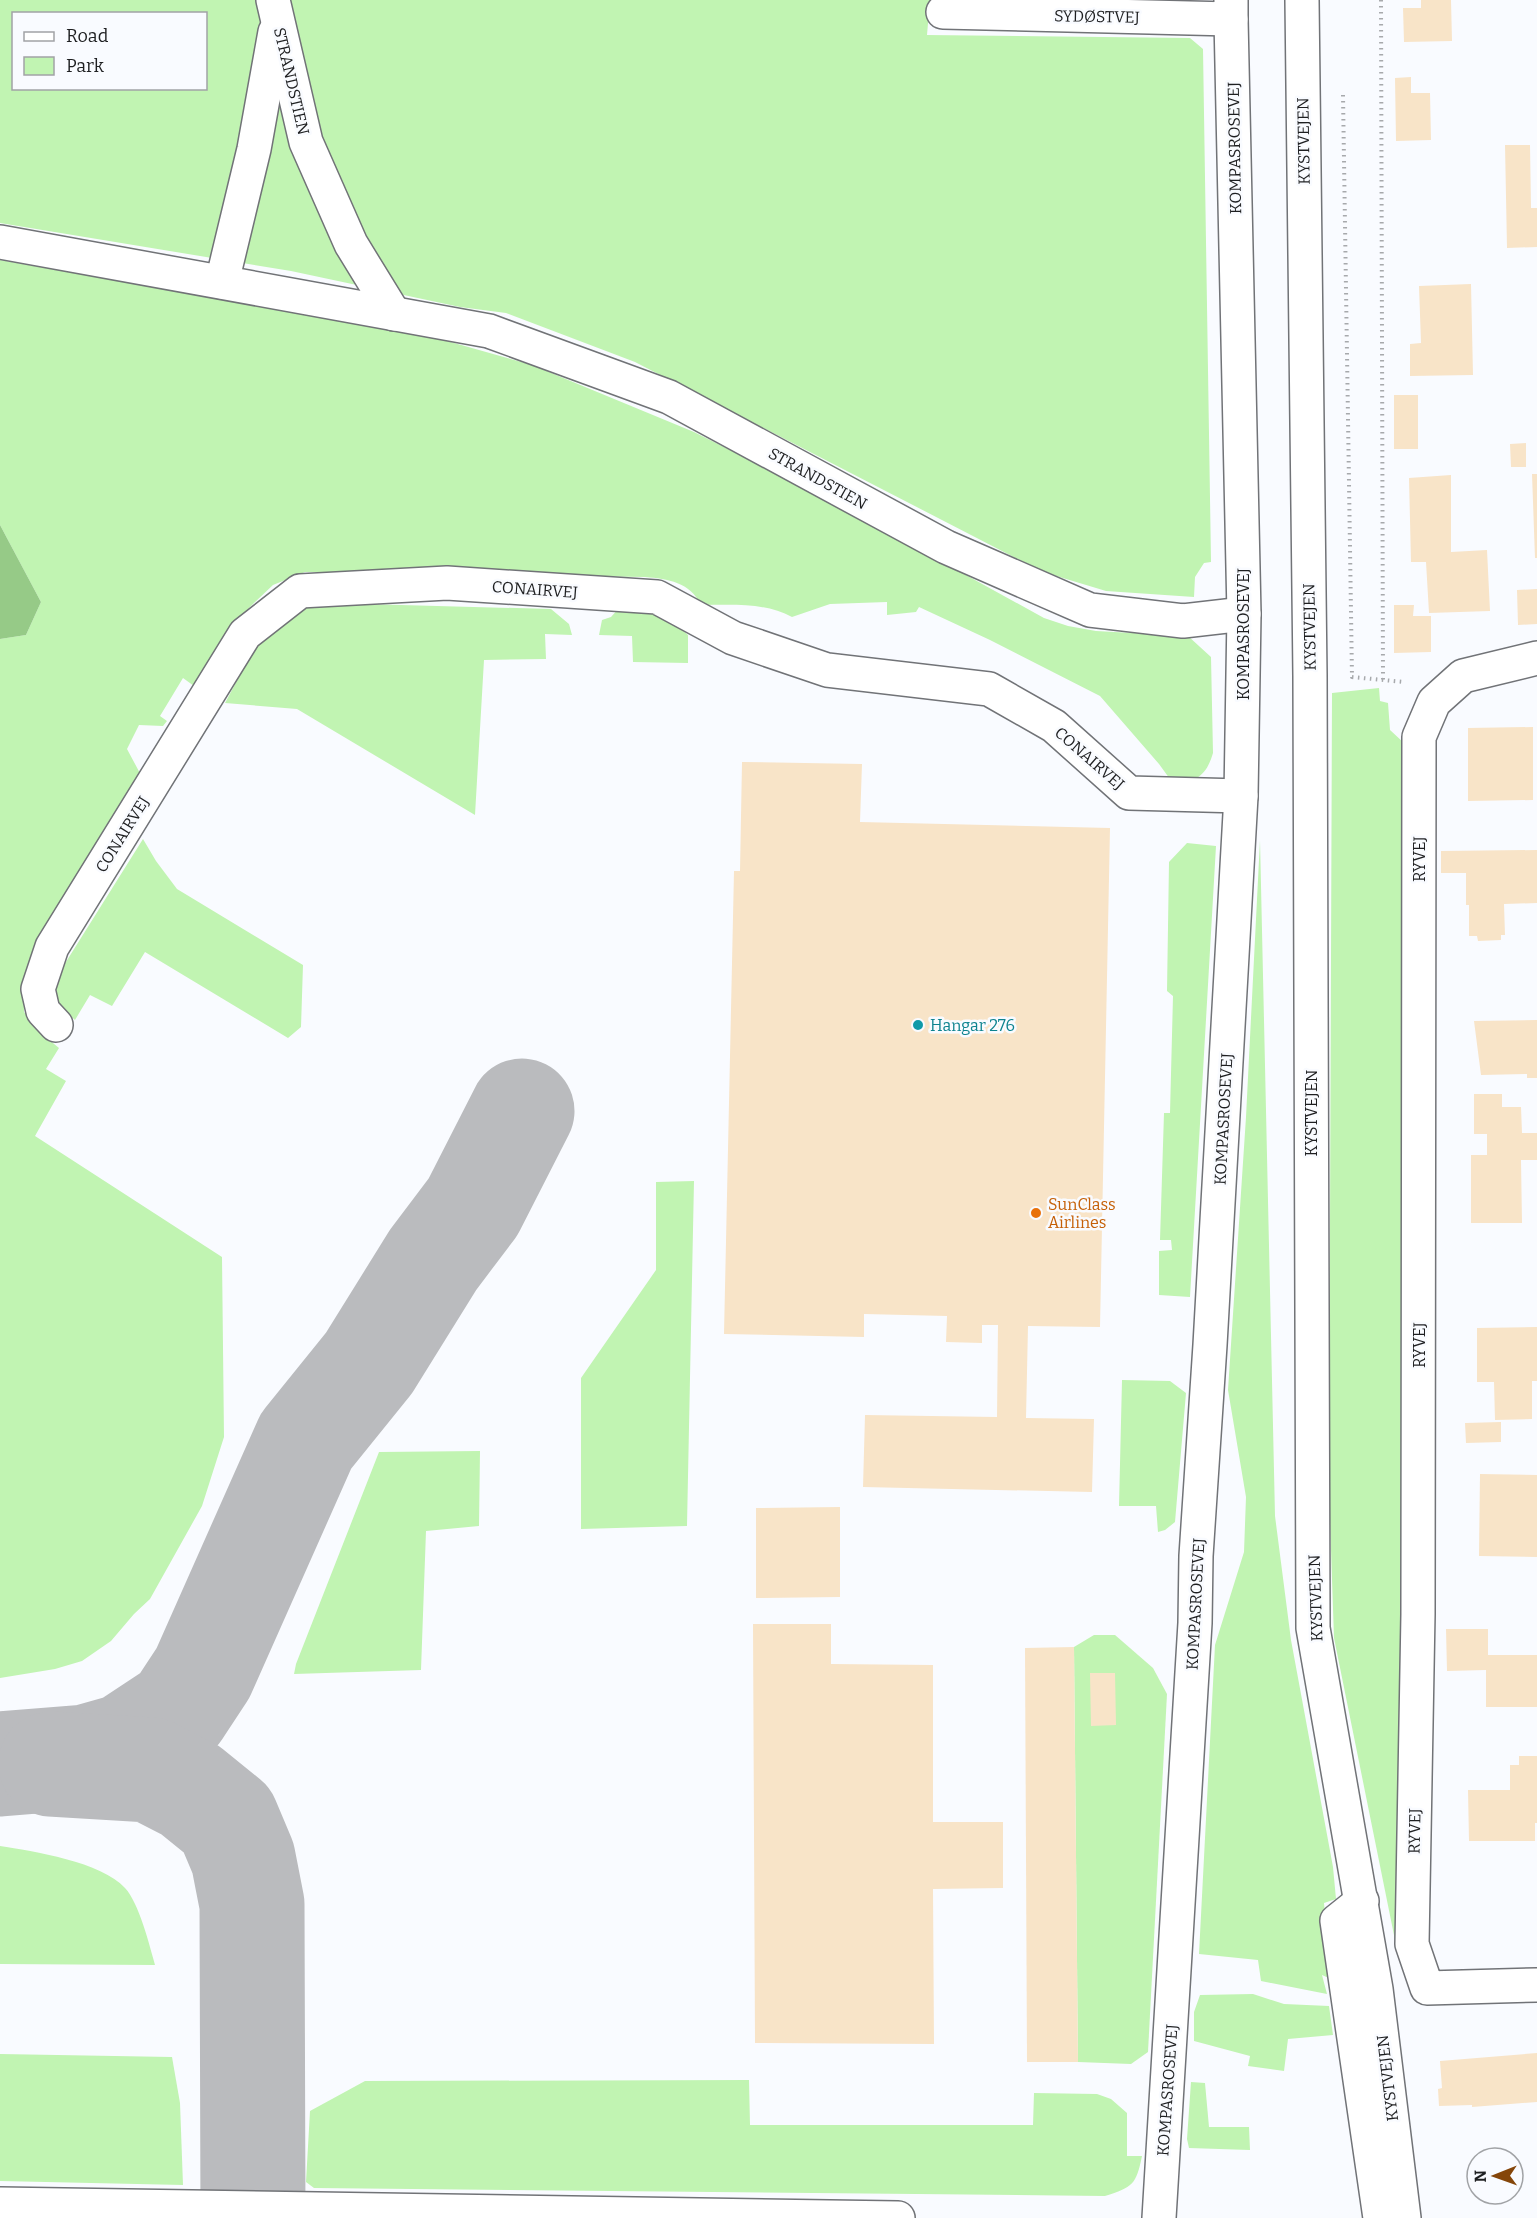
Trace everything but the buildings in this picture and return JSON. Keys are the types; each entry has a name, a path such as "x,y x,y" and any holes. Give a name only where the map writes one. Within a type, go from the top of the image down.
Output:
{"street":[{"name":"KYSTVEJEN","path":"1302,0 1310,688 1313,1628 1377,1989 1404,2218"},
{"name":"STRANDSTIEN","path":"275,10 306,142 351,244 394,314"},
{"name":"STRANDSTIEN","path":"222,282 254,149 275,10"},
{"name":"SYDØSTVEJ","path":"943,12 1231,10"},
{"name":"KOMPASROSEVEJ","path":"1159,2218 1241,796 1244,614 1231,10"},
{"name":"STRANDSTIEN","path":"0,242 489,332 669,397 945,547 1090,610 1183,621 1244,614"},
{"name":"CONAIRVEJ","path":"56,1024 43,1011 38,989 52,947 245,634 300,591 447,583 657,597 733,638 827,670 989,689 1054,726 1129,793 1241,796"},
{"path":"1434,702 1463,676 1537,658"},
{"name":"RYVEJ","path":"1434,702 1419,737 1418,1614 1412,1944 1427,1988 1537,1985"},
{"path":"1362,1901 1337,1921 1380,2218"},
{"path":"0,2204 898,2218"}],"path":[{"path":"1381,0 1383,680"},
{"path":"1343,84 1352,677 1407,682 1434,702"}],"green space":[{"path":"0,0 930,0 927,35 1190,38 1203,49 1211,562 1204,563 1195,577 1194,597 1106,591 1043,572 635,362 506,313 460,307 291,271 0,223"},
{"path":"0,260 359,323 440,339 532,365 694,432 1044,618 1068,626 1096,631 1188,636 1211,657 1213,753 1207,767 1199,776 1175,786 1100,696 919,607 916,612 887,615 887,602 830,604 792,617 782,612 759,607 701,605 691,591 678,583 645,577 305,572 273,585 240,617 194,686 183,678 160,716 167,721 163,726 139,725 127,749 142,777 24,992 24,1012 42,1034 59,1048 46,1069 66,1081 35,1136 222,1257 224,1437 202,1506 150,1599 111,1641 82,1661 55,1669 0,1678 0,639 26,635 41,602 0,525"},
{"path":"0,525 41,602 26,635 0,639"},
{"path":"328,603 551,609 569,624 572,635 545,634 546,659 484,660 475,815 297,709 225,703 263,632 300,605"},
{"path":"620,607 659,609 688,635 688,663 633,662 632,636 599,635 602,620 611,617"},
{"path":"1379,688 1380,701 1388,703 1390,730 1404,743 1409,1349 1397,1950 1334,1638 1329,1491 1332,693"},
{"path":"143,839 177,889 303,965 301,1027 288,1038 145,952 112,1006 90,995 75,1020 58,1004 54,994 54,981"},
{"path":"1260,840 1275,1516 1291,1640 1333,1867 1336,1899 1324,1903 1331,1979 1322,1975 1327,1994 1261,1981 1258,1960 1199,1954 1215,1645 1244,1552 1246,1497 1228,1390 1246,1117"},
{"path":"1187,843 1216,846 1190,1297 1159,1295 1159,1251 1172,1250 1171,1240 1160,1240 1164,1113 1170,1113 1173,996 1167,991 1169,862"},
{"path":"694,1181 687,1526 581,1529 581,1378 656,1270 656,1182"},
{"path":"1122,1380 1170,1381 1186,1393 1175,1522 1165,1530 1158,1532 1156,1506 1119,1506"},
{"path":"480,1451 479,1526 426,1531 421,1670 294,1674 379,1452"},
{"path":"1094,1635 1115,1635 1153,1668 1167,1694 1148,2052 1131,2064 1078,2062 1074,1647"},
{"path":"0,1846 66,1859 100,1871 114,1879 125,1888 135,1903 155,1965 0,1964"},
{"path":"1253,1994 1284,2004 1329,2006 1333,2035 1288,2039 1284,2071 1248,2066 1250,2056 1194,2041 1194,2012 1200,1995"},
{"path":"0,2054 172,2057 180,2103 183,2185 0,2181"},
{"path":"749,2080 750,2125 1033,2125 1034,2093 1097,2094 1111,2099 1127,2113 1127,2156 1142,2156 1138,2173 1132,2184 1105,2196 314,2188 306,2182 310,2111 365,2081"},
{"path":"1191,2082 1205,2083 1209,2127 1249,2127 1250,2150 1189,2148 1187,2139"}],"taxiway":[{"path":"0,1764 86,1757 125,1746 178,1711 203,1673 306,1441 369,1363 433,1260 473,1207 522,1111"},
{"path":"51,1764 151,1770 190,1790 227,1820 243,1858 252,1904 253,2218"}],"place":[{"name":"Hangar 276","path":"918,1025"},
{"name":"SunClass Airlines","path":"1036,1213"}]}
